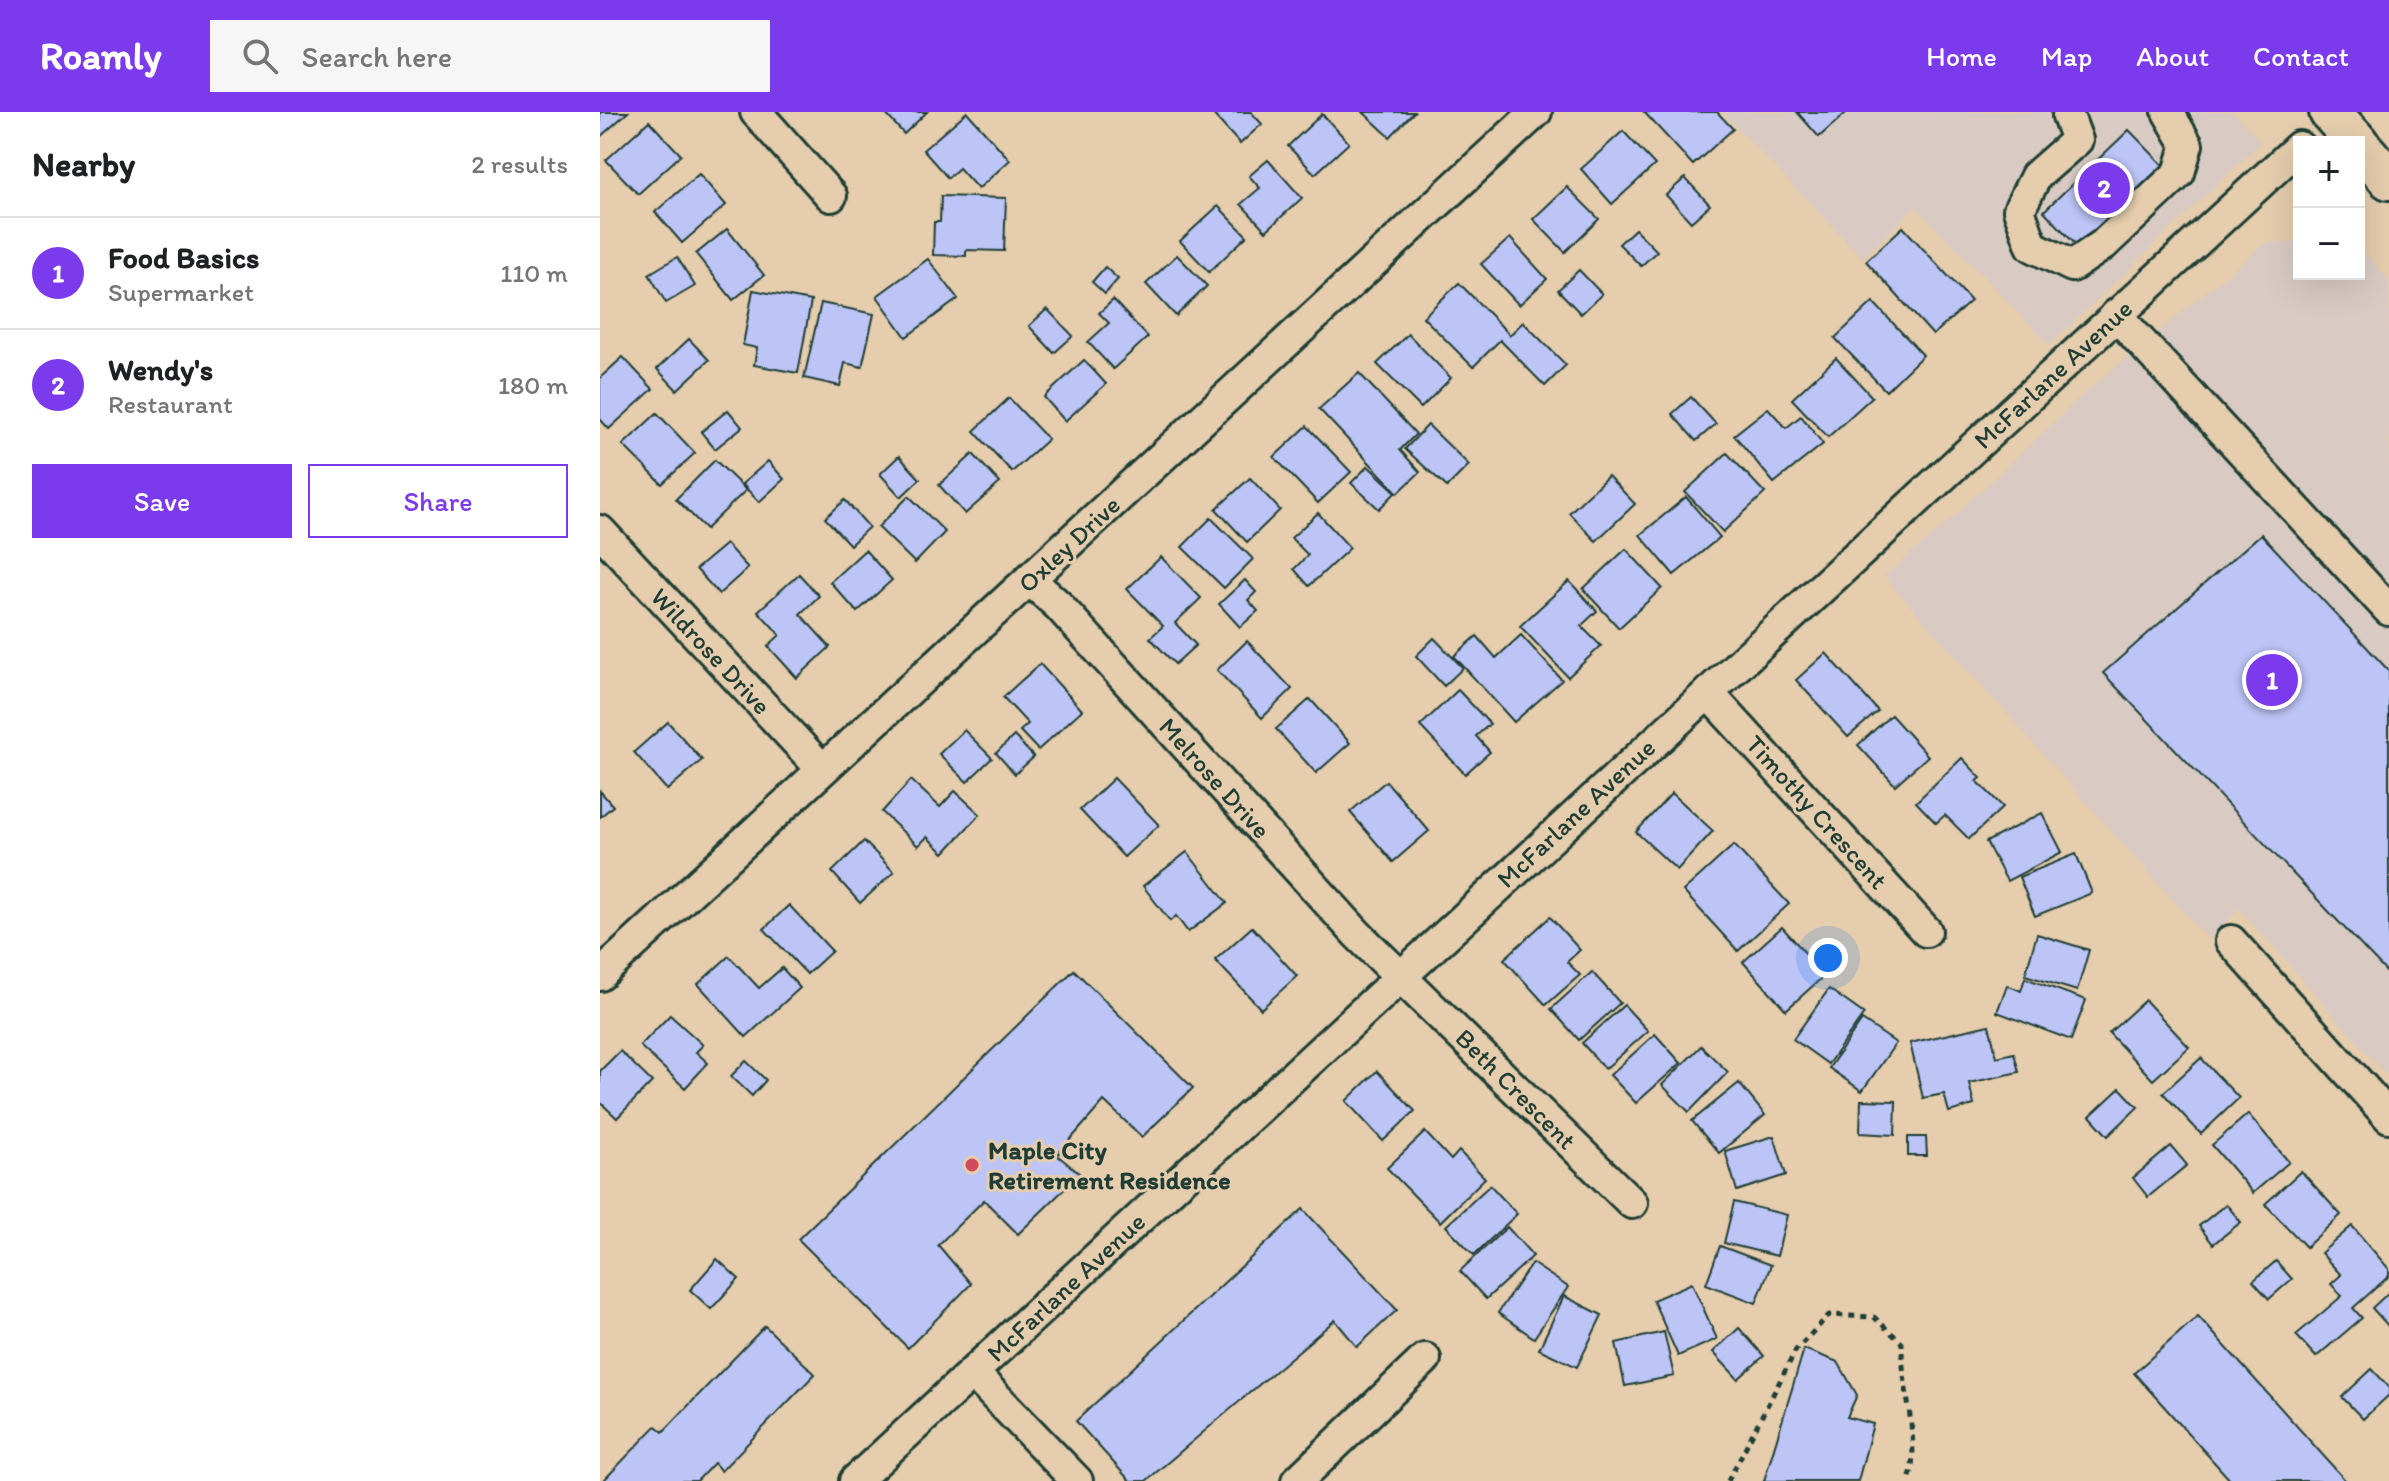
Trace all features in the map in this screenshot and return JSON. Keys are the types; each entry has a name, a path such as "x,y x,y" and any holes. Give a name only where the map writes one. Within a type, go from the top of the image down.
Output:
{"main road":[{"path":"2345,129 2389,179"}],"street":[{"path":"756,112 831,196"},
{"name":"Oxley Drive","path":"600,975 1536,112"},
{"path":"2068,116 2077,140 2036,176 2019,210 2032,246 2072,266 2103,245 2179,173 2187,145 2168,112"},
{"path":"2323,136 2345,129"},
{"name":"McFarlane Avenue","path":"855,1481 2293,153"},
{"path":"2116,315 2383,592"},
{"name":"Wildrose Drive","path":"600,531 822,769"},
{"name":"Melrose Drive","path":"1030,580 1058,605 1357,934 1400,975"},
{"name":"Timothy Crescent","path":"1708,693 1926,931"},
{"path":"2231,941 2389,1117"},
{"name":"Beth Crescent","path":"1400,975 1632,1203"},
{"path":"1297,1481 1425,1359"},
{"path":"973,1373 1077,1481"}],"path":[{"path":"1728,1481 1796,1350 1829,1315 1874,1317 1902,1343 1901,1370 1915,1462 1909,1481"}],"shaded area":[{"path":"1722,112 2233,112 2261,142 2050,345 1916,207 1863,258"},
{"path":"2293,242 2293,280 2365,280 2365,254 2389,280 2389,1078 2239,908 2209,940 1884,576 1944,526 2087,391 2265,243"}],"building":[{"path":"600,112 628,112 600,137"},
{"path":"884,112 927,112 904,134"},
{"path":"967,112 1010,160 978,189 959,168 948,178 923,150"},
{"path":"1211,112 1251,112 1262,124 1240,144"},
{"path":"1363,112 1414,112 1390,137"},
{"path":"1644,112 1717,112 1733,129 1693,165"},
{"path":"1797,112 1847,112 1819,137"},
{"path":"1322,114 1349,143 1315,174 1288,146"},
{"path":"649,121 681,155 638,194 606,160"},
{"path":"2129,130 2164,166 2078,247 2044,211"},
{"path":"1623,131 1655,165 1612,204 1581,169"},
{"path":"1268,160 1302,198 1266,231 1241,204 1260,188 1249,176"},
{"path":"699,174 726,205 682,243 655,212"},
{"path":"1685,178 1710,205 1691,222 1666,195"},
{"path":"1567,187 1599,219 1565,252 1533,219"},
{"path":"941,196 1006,198 1004,251 966,250 966,256 933,255 934,222 940,222"},
{"path":"1218,206 1247,236 1209,272 1180,241"},
{"path":"1903,227 1971,301 1933,335 1866,261"},
{"path":"727,229 764,275 733,300 696,254"},
{"path":"1635,229 1657,251 1641,266 1619,244"},
{"path":"1510,238 1547,279 1519,305 1481,264"},
{"path":"1177,255 1207,286 1176,316 1146,284"},
{"path":"677,257 695,286 666,303 649,274"},
{"path":"928,259 958,299 906,337 877,296"},
{"path":"1105,267 1118,279 1105,294 1092,282"},
{"path":"1579,270 1602,294 1581,314 1558,290"},
{"path":"1459,283 1510,335 1523,322 1566,365 1545,386 1500,340 1473,367 1423,317"},
{"path":"753,290 811,301 798,373 754,365 757,348 743,345"},
{"path":"1113,300 1148,337 1113,369 1088,342 1109,323 1099,313"},
{"path":"1873,302 1923,355 1886,391 1835,338"},
{"path":"821,303 874,314 862,367 845,363 840,386 804,378"},
{"path":"1047,309 1073,336 1054,353 1029,326"},
{"path":"1408,334 1451,378 1421,408 1377,364"},
{"path":"689,339 709,360 677,390 657,369"},
{"path":"623,357 653,389 609,429 600,419 600,378"},
{"path":"1836,358 1872,397 1828,437 1792,399"},
{"path":"1084,360 1106,384 1065,421 1044,397"},
{"path":"1359,373 1416,434 1400,450 1420,472 1398,493 1319,409"},
{"path":"1691,397 1716,424 1696,441 1672,414"},
{"path":"1009,398 1048,439 1012,472 974,431"},
{"path":"1768,408 1786,428 1801,416 1823,444 1774,483 1734,435"},
{"path":"728,410 742,427 715,449 701,432"},
{"path":"657,413 695,453 662,484 623,445"},
{"path":"1428,425 1469,465 1447,487 1405,449"},
{"path":"1307,426 1351,472 1318,503 1274,457"},
{"path":"1727,453 1765,493 1723,532 1685,492"},
{"path":"973,454 1000,483 965,514 939,485"},
{"path":"899,456 920,479 901,497 880,474"},
{"path":"715,460 746,490 706,529 676,499"},
{"path":"768,461 784,479 759,502 742,484"},
{"path":"1368,466 1396,492 1379,509 1351,483"},
{"path":"1608,476 1635,504 1596,541 1569,513"},
{"path":"1250,478 1280,510 1247,542 1216,509"},
{"path":"909,496 945,532 915,563 878,527"},
{"path":"1686,497 1720,537 1674,575 1640,535"},
{"path":"845,500 869,527 850,545 825,518"},
{"path":"1318,513 1350,548 1309,586 1294,569 1308,555 1291,538"},
{"path":"1211,518 1253,559 1224,588 1182,547"},
{"path":"2261,534 2389,671 2389,975 2103,673"},
{"path":"726,544 748,568 719,594 696,569"},
{"path":"1626,549 1662,588 1619,628 1583,589"},
{"path":"865,550 892,580 857,612 830,582"},
{"path":"1161,557 1201,598 1175,623 1196,645 1175,664 1150,638 1163,626 1127,589"},
{"path":"799,574 819,596 800,614 830,647 797,678 768,646 780,635 758,611"},
{"path":"1245,580 1256,592 1248,600 1258,611 1240,627 1219,604"},
{"path":"1569,581 1597,611 1581,626 1601,646 1568,677 1520,626"},
{"path":"1521,635 1562,680 1514,722 1454,656 1477,636 1496,658"},
{"path":"1434,638 1463,668 1444,686 1416,656"},
{"path":"1247,641 1292,689 1262,718 1217,670"},
{"path":"1826,653 1878,711 1848,737 1796,680"},
{"path":"1040,664 1082,710 1038,750 1020,731 1028,724 1003,697"},
{"path":"1458,690 1490,724 1476,736 1490,752 1465,774 1420,726"},
{"path":"1310,699 1350,743 1316,773 1276,729"},
{"path":"1891,715 1928,756 1895,785 1858,745"},
{"path":"668,722 702,760 667,790 634,752"},
{"path":"964,730 992,758 967,782 939,754"},
{"path":"1014,736 1034,757 1015,774 996,753"},
{"path":"1962,758 1981,778 1977,781 2003,807 1969,839 1945,815 1936,823 1916,802"},
{"path":"1114,778 1159,825 1124,857 1080,810"},
{"path":"911,780 940,807 955,791 980,814 944,853 927,837 918,846 882,812"},
{"path":"1386,781 1429,831 1393,862 1350,812"},
{"path":"600,791 613,806 600,817"},
{"path":"1672,793 1713,831 1677,870 1636,832"},
{"path":"2042,813 2062,852 2007,881 1986,842"},
{"path":"864,841 894,872 860,903 832,872"},
{"path":"1734,845 1789,904 1738,951 1683,891"},
{"path":"1187,852 1227,903 1188,932 1176,916 1170,921 1143,886"},
{"path":"2076,854 2092,893 2035,916 2019,877"},
{"path":"789,905 832,951 807,974 764,929"},
{"path":"1550,917 1580,950 1567,962 1580,975 1546,1005 1504,959"},
{"path":"1252,927 1297,976 1261,1009 1215,960"},
{"path":"1782,927 1825,975 1786,1010 1743,962"},
{"path":"2037,934 2089,950 2077,991 2025,975"},
{"path":"729,956 759,988 782,968 800,988 746,1037 698,984"},
{"name":"Maple City Retirement Residence","path":"1074,970 1193,1088 1142,1137 1104,1101 1057,1155 1080,1174 1018,1234 984,1200 938,1245 971,1284 908,1348 798,1239"},
{"path":"1592,972 1620,1003 1579,1040 1551,1009"},
{"path":"2025,978 2086,1000 2071,1040 1997,1012 2007,985 2021,991"},
{"path":"1829,989 1864,1014 1828,1064 1793,1039"},
{"path":"2145,1000 2189,1047 2153,1080 2109,1033"},
{"path":"1624,1005 1648,1031 1605,1069 1582,1043"},
{"path":"670,1015 703,1045 696,1052 708,1063 685,1088 640,1046"},
{"path":"1862,1020 1896,1043 1862,1091 1829,1068"},
{"path":"1989,1025 1997,1057 2014,1053 2019,1072 1969,1083 1974,1105 1949,1112 1944,1094 1923,1098 1910,1043"},
{"path":"1655,1034 1681,1063 1636,1103 1610,1075"},
{"path":"1701,1046 1728,1072 1689,1112 1662,1085"},
{"path":"620,1051 652,1082 617,1118 600,1102 600,1071"},
{"path":"2201,1058 2239,1098 2201,1134 2163,1093"},
{"path":"746,1061 766,1080 752,1096 731,1076"},
{"path":"1377,1071 1415,1111 1383,1141 1346,1101"},
{"path":"1739,1083 1765,1115 1719,1153 1692,1121"},
{"path":"2120,1088 2138,1107 2108,1136 2090,1116"},
{"path":"1861,1100 1896,1101 1895,1135 1860,1133"},
{"path":"2248,1114 2289,1162 2253,1193 2212,1145"},
{"path":"1425,1132 1451,1160 1459,1151 1485,1178 1440,1222 1387,1168"},
{"path":"1774,1136 1786,1175 1737,1191 1725,1151"},
{"path":"1908,1137 1926,1137 1927,1156 1908,1156"},
{"path":"2171,1146 2187,1165 2148,1197 2133,1178"},
{"path":"2301,1171 2341,1215 2306,1247 2265,1204"},
{"path":"1490,1185 1517,1214 1474,1255 1446,1226"},
{"path":"1734,1202 1787,1215 1777,1256 1724,1243"},
{"path":"2226,1204 2241,1222 2213,1244 2199,1226"},
{"path":"1303,1209 1397,1310 1357,1347 1335,1320 1146,1481 1130,1481 1076,1421"},
{"path":"2352,1226 2389,1269 2389,1276 2353,1308 2362,1318 2316,1357 2296,1335 2342,1296 2331,1284 2341,1275 2321,1253"},
{"path":"1507,1227 1533,1256 1486,1299 1460,1271"},
{"path":"1720,1246 1771,1265 1756,1303 1706,1284"},
{"path":"717,1259 739,1279 711,1309 690,1290"},
{"path":"2276,1261 2292,1279 2269,1299 2253,1281"},
{"path":"1532,1263 1568,1287 1534,1338 1498,1313"},
{"path":"1692,1283 1717,1339 1678,1356 1653,1300"},
{"path":"2389,1292 2389,1327 2372,1308"},
{"path":"1564,1296 1602,1315 1577,1367 1539,1349"},
{"path":"2198,1316 2346,1481 2231,1481 2134,1373"},
{"path":"765,1326 815,1374 721,1471 714,1463 697,1481 603,1481 656,1426 663,1432"},
{"path":"1739,1328 1764,1356 1738,1379 1713,1352"},
{"path":"1664,1332 1674,1376 1625,1386 1616,1343"},
{"path":"1804,1349 1838,1362 1857,1395 1847,1417 1873,1424 1858,1481 1764,1481"},
{"path":"2372,1369 2389,1387 2389,1395 2363,1419 2342,1397"}],"place":[{"name":"Wendy's","path":"2104,188"},
{"name":"Food Basics","path":"2272,680"},
{"name":"Maple City Retirement Residence","path":"972,1165"}]}
